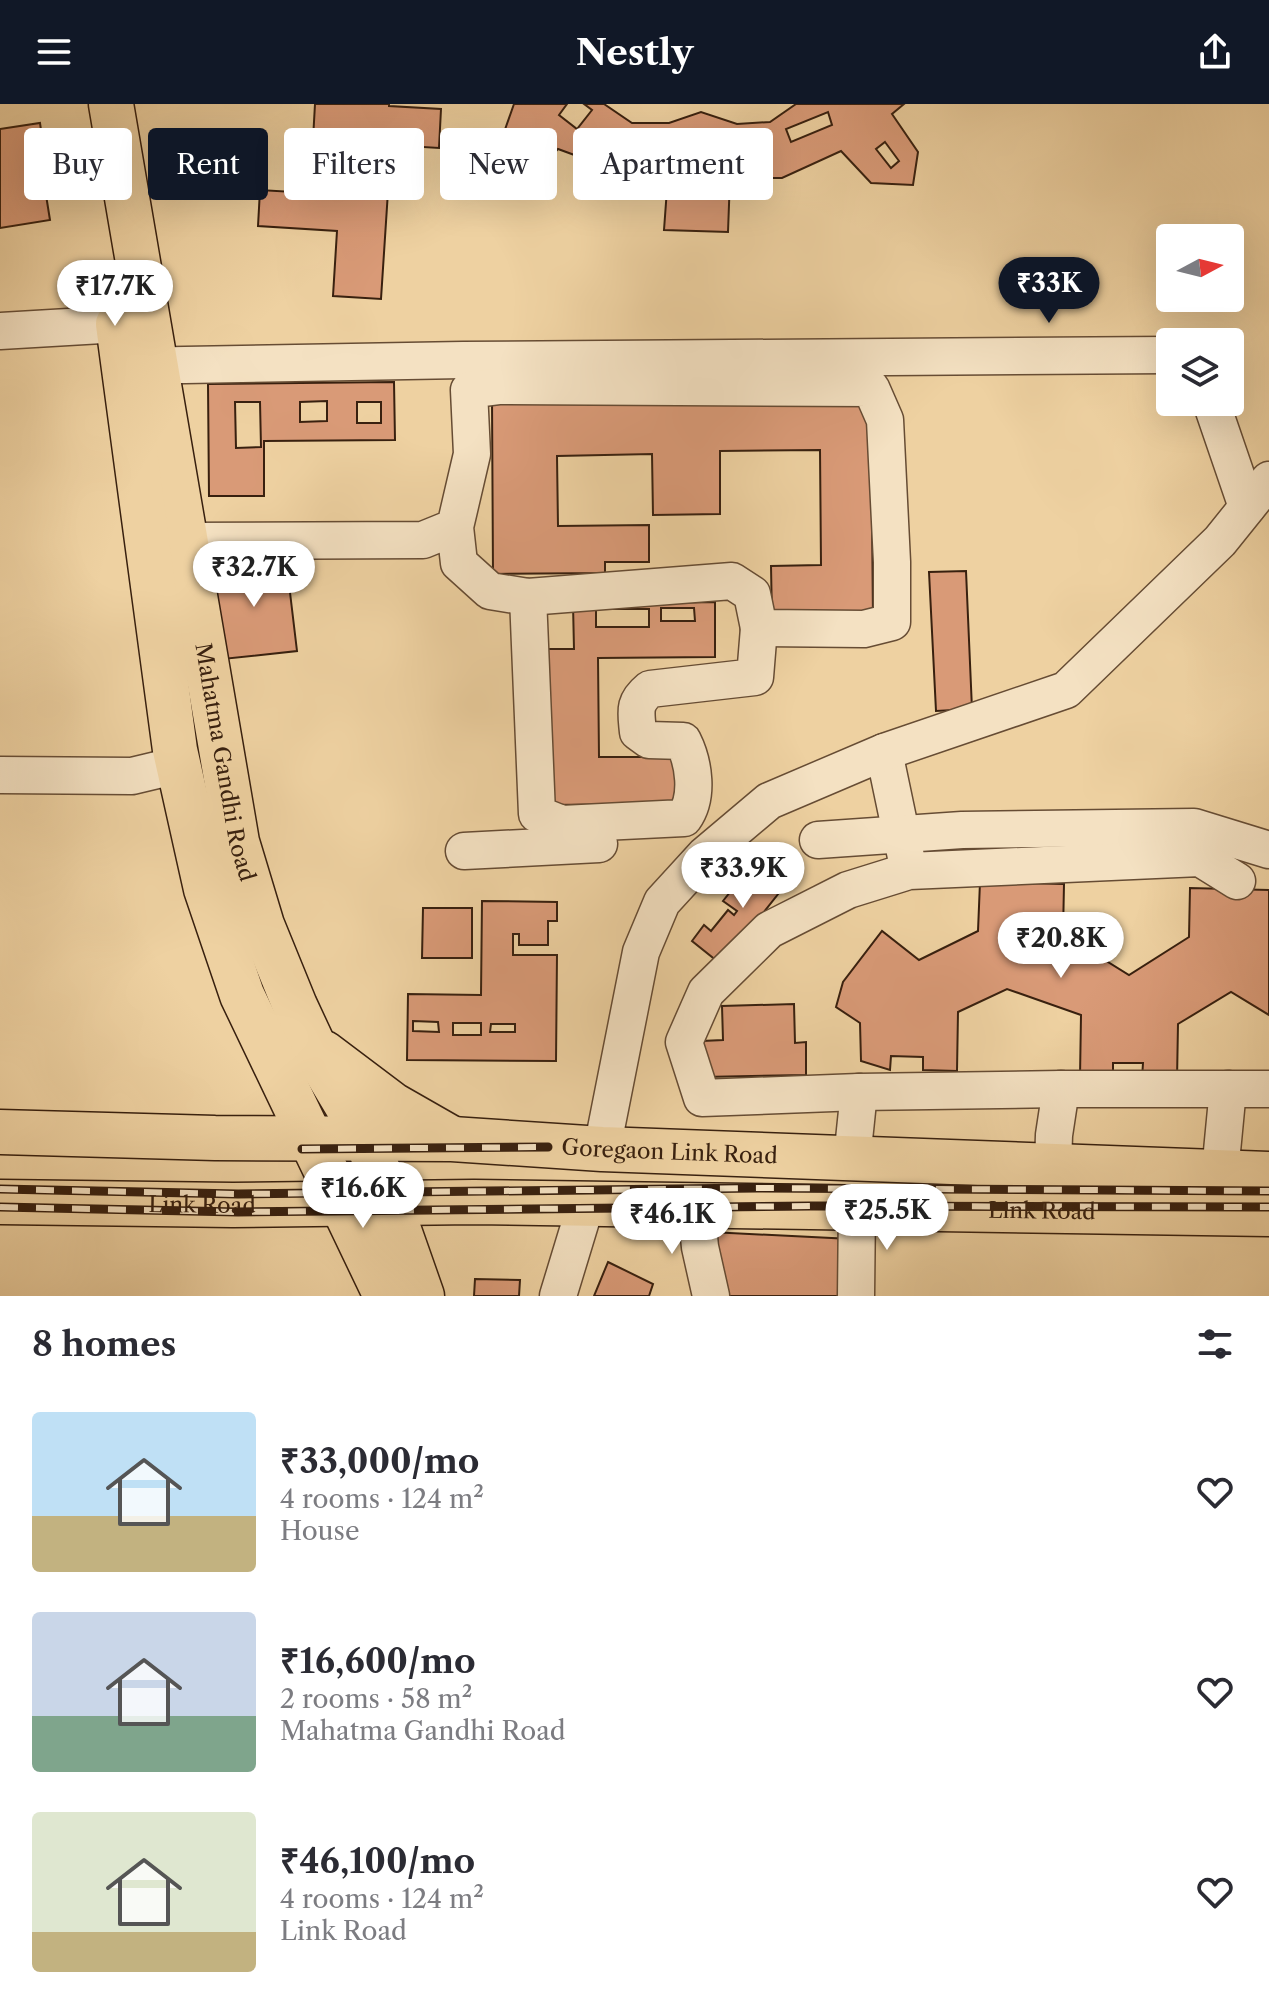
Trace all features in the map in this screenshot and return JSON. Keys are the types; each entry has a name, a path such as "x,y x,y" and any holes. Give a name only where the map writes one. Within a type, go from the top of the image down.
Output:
{"main road":[{"name":"Mahatma Gandhi Road","path":"83,104 119,324 141,366 184,541 237,842 262,925 295,1006 322,1064 367,1139 409,1264 423,1296"},
{"name":"Mahatma Gandhi Road","path":"111,104 141,366 146,542 178,765 206,889 242,995 386,1296"},
{"path":"206,889 247,873"},
{"path":"315,1047 393,1105 452,1139"},
{"path":"0,1132 311,1139"},
{"name":"Goregaon Link Road","path":"311,1139 452,1139 602,1149 1269,1174"},
{"name":"Link Road","path":"0,1202 586,1204 693,1227 857,1208 1269,1214"},
{"path":"423,1296 423,1257 431,1238 474,1202"}],"street":[{"path":"0,331 119,324"},
{"path":"141,366 463,360 1156,355"},
{"path":"528,597 537,814 562,824 684,818 690,809 692,758 683,741 649,740 638,732 636,711 639,698 650,689 755,677 759,628 752,594 732,581 528,597 490,591 459,563 455,527 472,454 469,390 500,386 871,388 885,420 892,622 864,629 759,628"},
{"path":"602,1149 641,952 662,902 705,855 769,801 884,752 1066,690 1220,541 1258,494 1218,416"},
{"path":"184,541 423,540 455,527"},
{"path":"884,752 909,871"},
{"path":"0,775 132,776 178,765"},
{"path":"818,840 962,830 1194,827 1269,850"},
{"path":"464,851 725,838"},
{"path":"1237,881 1200,858 909,871 848,890 769,930 706,992 684,1042 702,1098 859,1092 1269,1089"},
{"path":"1053,1165 1061,1089"},
{"path":"1220,1172 1228,1089"},
{"path":"852,1159 859,1092"},
{"path":"558,1296 586,1204"},
{"path":"856,1296 857,1208"},
{"path":"693,1227 700,1296"},
{"path":"693,1227 711,1296"}],"building":[{"path":"315,104 389,104 441,109 439,148 424,147 424,128 314,128"},
{"path":"514,104 567,104 559,115 576,128 573,128 573,155 558,149 557,128 506,128"},
{"path":"584,104 604,104 632,123 669,123 701,112 737,124 770,122 796,104 904,104 892,114 918,152 913,185 871,183 841,151 782,178 773,178 773,128 578,128 592,110","holes":["828,112 832,125 791,142 786,129","885,142 899,161 891,168 876,149"]},
{"path":"40,123 41,128 24,128 24,200 47,200 50,220 0,228 0,129"},
{"path":"268,190 284,191 284,200 387,200 381,299 333,296 337,231 258,226 259,200 268,200"},
{"path":"666,200 729,200 728,232 664,230"},
{"path":"394,382 395,440 264,441 264,496 209,496 208,384","holes":["327,401 327,421 300,422 300,402","235,402 260,402 261,447 236,448","357,402 381,402 381,423 357,423"]},
{"path":"871,395 873,619 772,620 771,566 821,565 820,450 720,451 720,514 653,515 652,454 557,456 558,526 649,525 649,562 605,562 605,573 493,574 492,399"},
{"path":"286,559 297,651 223,659 212,567"},
{"path":"966,571 972,709 936,711 929,572"},
{"path":"715,602 715,657 598,658 599,757 685,757 685,804 540,805 538,649 574,649 573,604","holes":["661,608 694,608 695,621 661,621","596,609 649,609 649,627 596,627"]},
{"path":"773,857 794,874 722,965 692,941 704,925 711,931 728,910 734,915 737,911 723,901 746,872 755,880"},
{"path":"980,882 1064,884 1063,934 1129,975 1189,937 1190,888 1269,890 1269,1015 1231,992 1178,1024 1177,1080 1142,1079 1143,1063 1113,1063 1113,1078 1080,1077 1081,1015 1007,989 958,1012 957,1071 923,1070 923,1057 891,1056 890,1070 861,1061 860,1023 836,1007 843,982 882,931 919,960 978,931"},
{"path":"482,901 557,902 557,921 548,921 548,945 519,945 519,934 513,934 513,955 557,955 556,1061 407,1060 408,994 481,995","holes":["413,1021 438,1022 439,1032 413,1031","453,1023 481,1023 481,1035 453,1035","491,1024 515,1024 515,1032 490,1032"]},
{"path":"423,908 472,908 472,958 422,958"},
{"path":"794,1004 795,1043 806,1042 806,1075 703,1077 702,1041 723,1040 722,1006"},
{"path":"710,1232 851,1239 848,1296 725,1296"},
{"path":"608,1262 653,1284 649,1296 594,1296"},
{"path":"475,1279 520,1280 519,1296 474,1296"}],"railway":[{"path":"302,1149 548,1147"},
{"path":"0,1189 238,1194 757,1188 1269,1191"},
{"path":"0,1207 238,1212 810,1206 1269,1207"}]}
